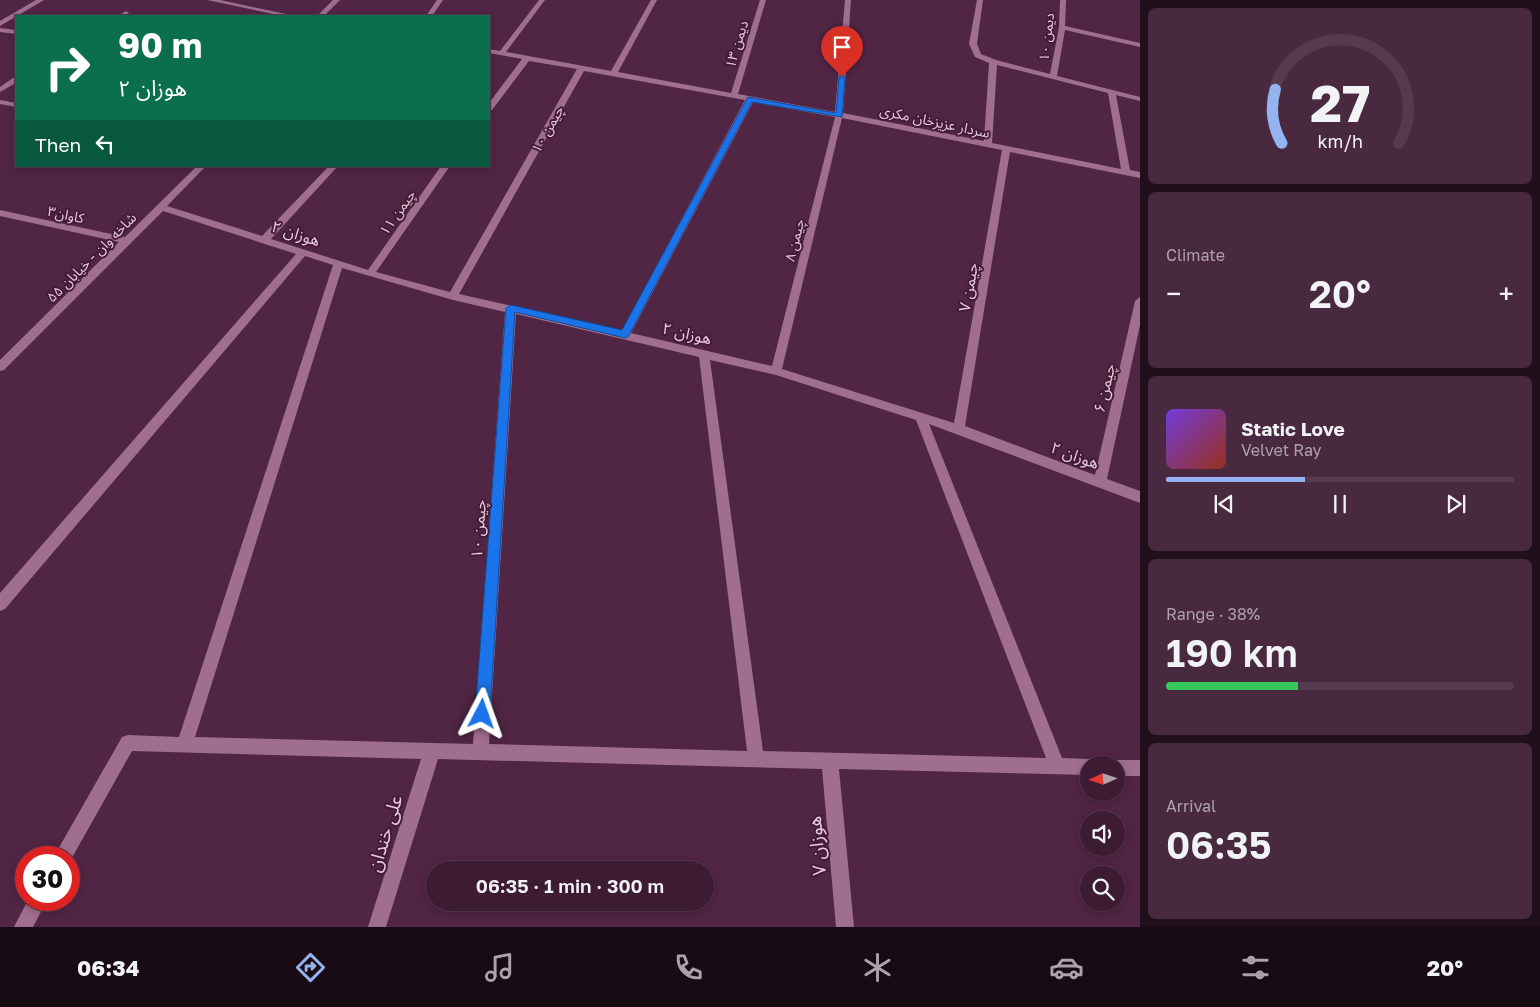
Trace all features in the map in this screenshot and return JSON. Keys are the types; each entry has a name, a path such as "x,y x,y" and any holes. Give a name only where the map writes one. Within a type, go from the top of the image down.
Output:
{"street":[{"path":"15,15 41,0"},
{"path":"210,0 287,15"},
{"path":"321,15 337,0"},
{"path":"431,15 440,0"},
{"path":"502,53 542,0"},
{"path":"614,72 654,0"},
{"name":"دیمن ۱۳","path":"734,96 763,0"},
{"name":"چیمن ۸","path":"776,371 839,115 848,0"},
{"path":"980,0 973,44 978,55 993,62 1140,98"},
{"name":"دیمن ۱۰","path":"1053,76 1062,27 1063,0"},
{"path":"241,15 251,8"},
{"path":"0,24 15,15"},
{"path":"1062,27 1140,44"},
{"path":"0,30 15,32"},
{"name":"سردار عزیزخان مکری","path":"490,51 614,72 1140,175"},
{"path":"490,107 528,57"},
{"path":"988,146 993,62"},
{"name":"چیمن ۱۰","path":"453,296 582,67"},
{"path":"0,90 15,81"},
{"path":"1111,91 1126,172"},
{"path":"625,335 750,99"},
{"path":"0,102 15,105"},
{"name":"چیمن ۷","path":"959,429 1006,150"},
{"name":"شاخه وان - خیابان ۵۵","path":"0,367 201,167"},
{"path":"265,239 333,167"},
{"name":"چیمن ۱۱","path":"370,274 445,167"},
{"name":"هوزان ۲","path":"161,206 370,274 453,296 776,371 959,429 1140,497"},
{"name":"کاوان۳","path":"0,213 127,241"},
{"path":"0,604 303,252"},
{"path":"184,745 338,264"},
{"name":"چیمن ۶","path":"1100,482 1140,301"},
{"name":"چیمن ۱۰","path":"480,752 511,308"},
{"path":"704,354 756,759"},
{"path":"920,416 1057,766"},
{"path":"69,846 128,743 1080,767"},
{"name":"علی خندان","path":"377,927 432,751"},
{"name":"هوزان ۷","path":"830,761 845,927"},
{"path":"1125,768 1140,768"},
{"path":"23,927 32,911"}],"route":[{"path":"482,714 511,308 625,335 750,99 839,115 842,77"}]}
